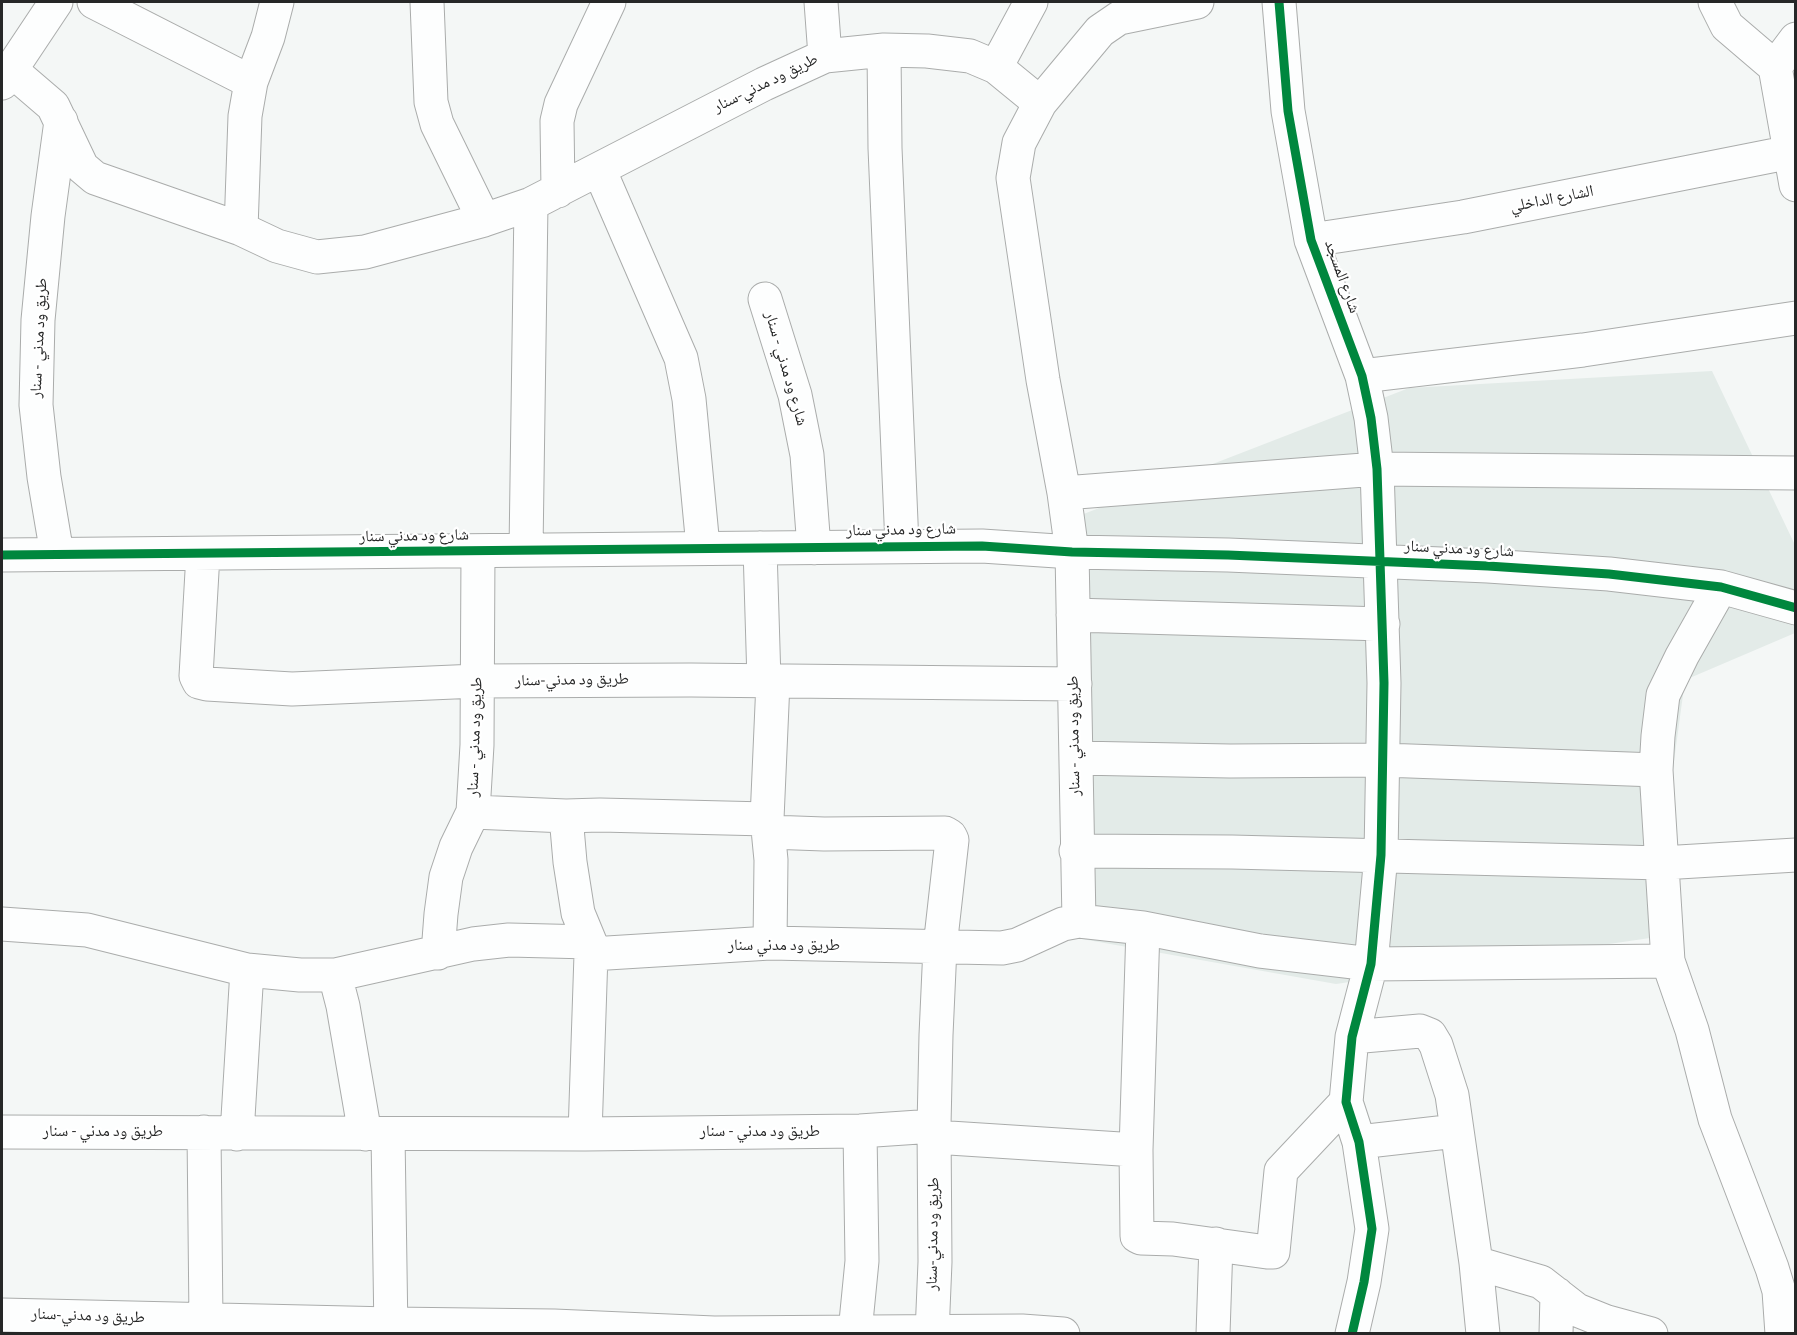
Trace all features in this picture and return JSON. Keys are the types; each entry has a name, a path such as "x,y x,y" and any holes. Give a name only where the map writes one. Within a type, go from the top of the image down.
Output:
{"street":[{"path":"56,2 6,77 52,106 82,167 95,178 241,229 245,116 251,82 268,37 277,2"},
{"path":"94,2 251,82"},
{"path":"427,2 431,102 437,124 484,220"},
{"path":"526,550 545,197 561,104 609,2"},
{"path":"821,2 825,56"},
{"path":"996,67 1030,2"},
{"path":"1072,552 1043,380 1013,178 1018,143 1040,103 1100,31 1119,18 1197,2"},
{"name":"شارع المسجد","path":"1279,2 1288,111 1311,240 1362,376 1371,418 1377,469 1383,624 1383,760 1381,855 1371,964"},
{"path":"1715,2 1727,26 1775,67 1796,185"},
{"path":"1775,67 1796,39"},
{"name":"طريق ود مدني-سنار","path":"241,229 277,246 317,257 365,252 484,220 545,197 753,89 825,56 884,50 927,51 970,56 996,67 1040,103"},
{"name":"شارع ود مدني سنار","path":"884,50 885,147 903,545"},
{"name":"طريق ود مدني - سنار","path":"57,554 44,477 36,405 38,320 48,216 61,121"},
{"name":"الشارع الداخلي","path":"1311,240 1463,218 1791,152"},
{"path":"599,170 681,358 689,399 703,547"},
{"name":"شارع ود مدني - سنار","path":"765,299 795,395 807,454 814,548"},
{"path":"1362,376 1583,350 1796,318"},
{"path":"1064,494 1377,469 1796,473"},
{"name":"شارع ود مدني سنار","path":"2,555 982,546 1072,552 1381,561 1609,574 1721,587 1796,608"},
{"path":"760,548 769,682 770,943"},
{"name":"طريق ود مدني - سنار","path":"438,953 446,876 456,847 473,813 478,551"},
{"name":"طريق ود مدني - سنار","path":"1072,552 1079,921"},
{"name":"طريق ود مدني-سنار","path":"203,554 196,676 199,682 207,684 292,689 477,681 1075,684"},
{"path":"1721,587 1663,695 1656,770 1668,961 1692,1030 1715,1119 1772,1268 1779,1291 1782,1334"},
{"path":"1073,615 1383,624"},
{"path":"1076,758 1230,761 1383,760 1656,770"},
{"path":"473,813 600,815 768,825 824,834 945,833 950,836 952,840 940,947 934,1131"},
{"path":"566,816 578,913 590,948 585,1134"},
{"path":"1076,851 1381,855 1662,863 1796,855"},
{"path":"940,947 1002,948 1017,945 1063,924 1079,921 1143,928 1260,951 1371,964 1668,961"},
{"path":"2,924 87,930 247,970 300,975 335,975 473,944 509,940 590,948"},
{"path":"1143,928 1136,1150 1137,1236 1273,1252 1281,1171 1346,1102"},
{"name":"طريق ود مدني سنار","path":"590,948 770,943 940,947"},
{"path":"1352,1334 1364,1282 1372,1229 1359,1142 1346,1102 1352,1037 1371,964"},
{"path":"237,1134 247,970"},
{"path":"335,975 376,1134 391,1329"},
{"path":"1352,1037 1420,1031 1430,1035 1437,1045 1452,1095 1476,1263 1483,1334"},
{"name":"طريق ود مدني - سنار","path":"2,1131 585,1134 934,1131 1136,1150"},
{"path":"855,1332 862,1261 860,1131"},
{"name":"طريق ود مدني-سنار","path":"932,1333 935,1262 934,1131"},
{"path":"1359,1142 1456,1131"},
{"path":"204,1132 206,1321"},
{"path":"1213,1334 1216,1244"},
{"path":"1476,1263 1541,1282 1577,1310 1651,1334"},
{"path":"1556,1334 1557,1294"},
{"name":"طريق ود مدني-سنار","path":"2,1315 391,1329 554,1326 714,1333 1022,1331 1063,1334"}],"shaded area":[{"path":"1712,371 1795,545 1795,633 1685,680 1650,938 1336,984 1082,939 1081,515 1409,388"}],"cycle path":[{"path":"1279,2 1288,111 1311,240 1362,376 1371,418 1377,469 1384,683 1381,855 1371,964 1352,1037 1346,1102 1359,1142 1372,1229 1364,1282 1352,1334"},
{"path":"2,555 982,546 1072,552 1228,555 1488,566 1609,574 1721,587 1796,608"}]}
